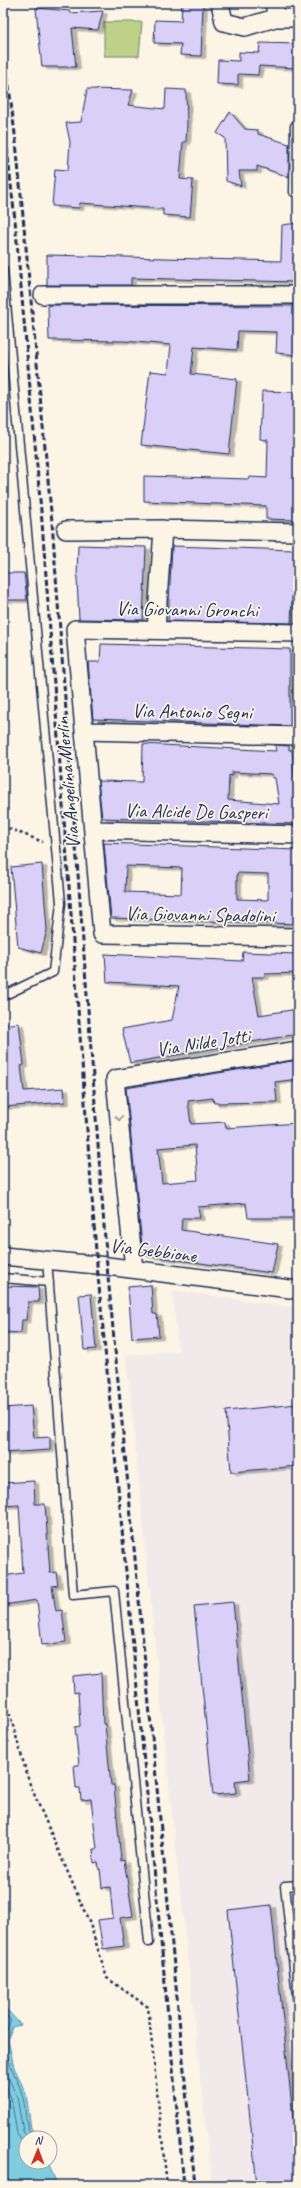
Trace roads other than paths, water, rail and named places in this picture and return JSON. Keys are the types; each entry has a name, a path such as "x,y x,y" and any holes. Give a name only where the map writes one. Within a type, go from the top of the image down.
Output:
{"street":[{"path":"220,3 224,22 245,26 275,10 298,18"},
{"path":"44,295 298,295"},
{"path":"156,630 163,529"},
{"path":"66,530 163,529 298,532"},
{"name":"Via Giovanni Gronchi","path":"75,629 298,634"},
{"name":"Via Angelina Merlin","path":"75,629 102,934"},
{"name":"Via Antonio Segni","path":"85,731 298,736"},
{"name":"Via Alcide De Gasperi","path":"93,830 298,835"},
{"name":"Via Giovanni Spadolini","path":"102,934 298,937"},
{"name":"Via Nilde Jotti","path":"134,1269 115,1079 298,1050"},
{"name":"Via Gebbione","path":"3,1256 134,1269 298,1290"}],"lane":[{"path":"298,126 295,126 294,192 298,192"},
{"path":"3,270 61,903 53,972 3,996"},
{"path":"47,1260 73,1596 114,1591 149,1942"},
{"path":"3,1278 49,1282"},
{"path":"298,1884 285,1886 298,2005"}],"water":[{"path":"3,2000 7,2010 21,2025 12,2027 8,2040 14,2067 26,2094 31,2128 33,2130 18,2130 18,2170 51,2170 57,2185 3,2185"}],"railway":[{"path":"3,40 16,142 52,522 107,1266 195,2185"},
{"path":"3,113 15,220 42,522 97,1265 184,2185"}]}
